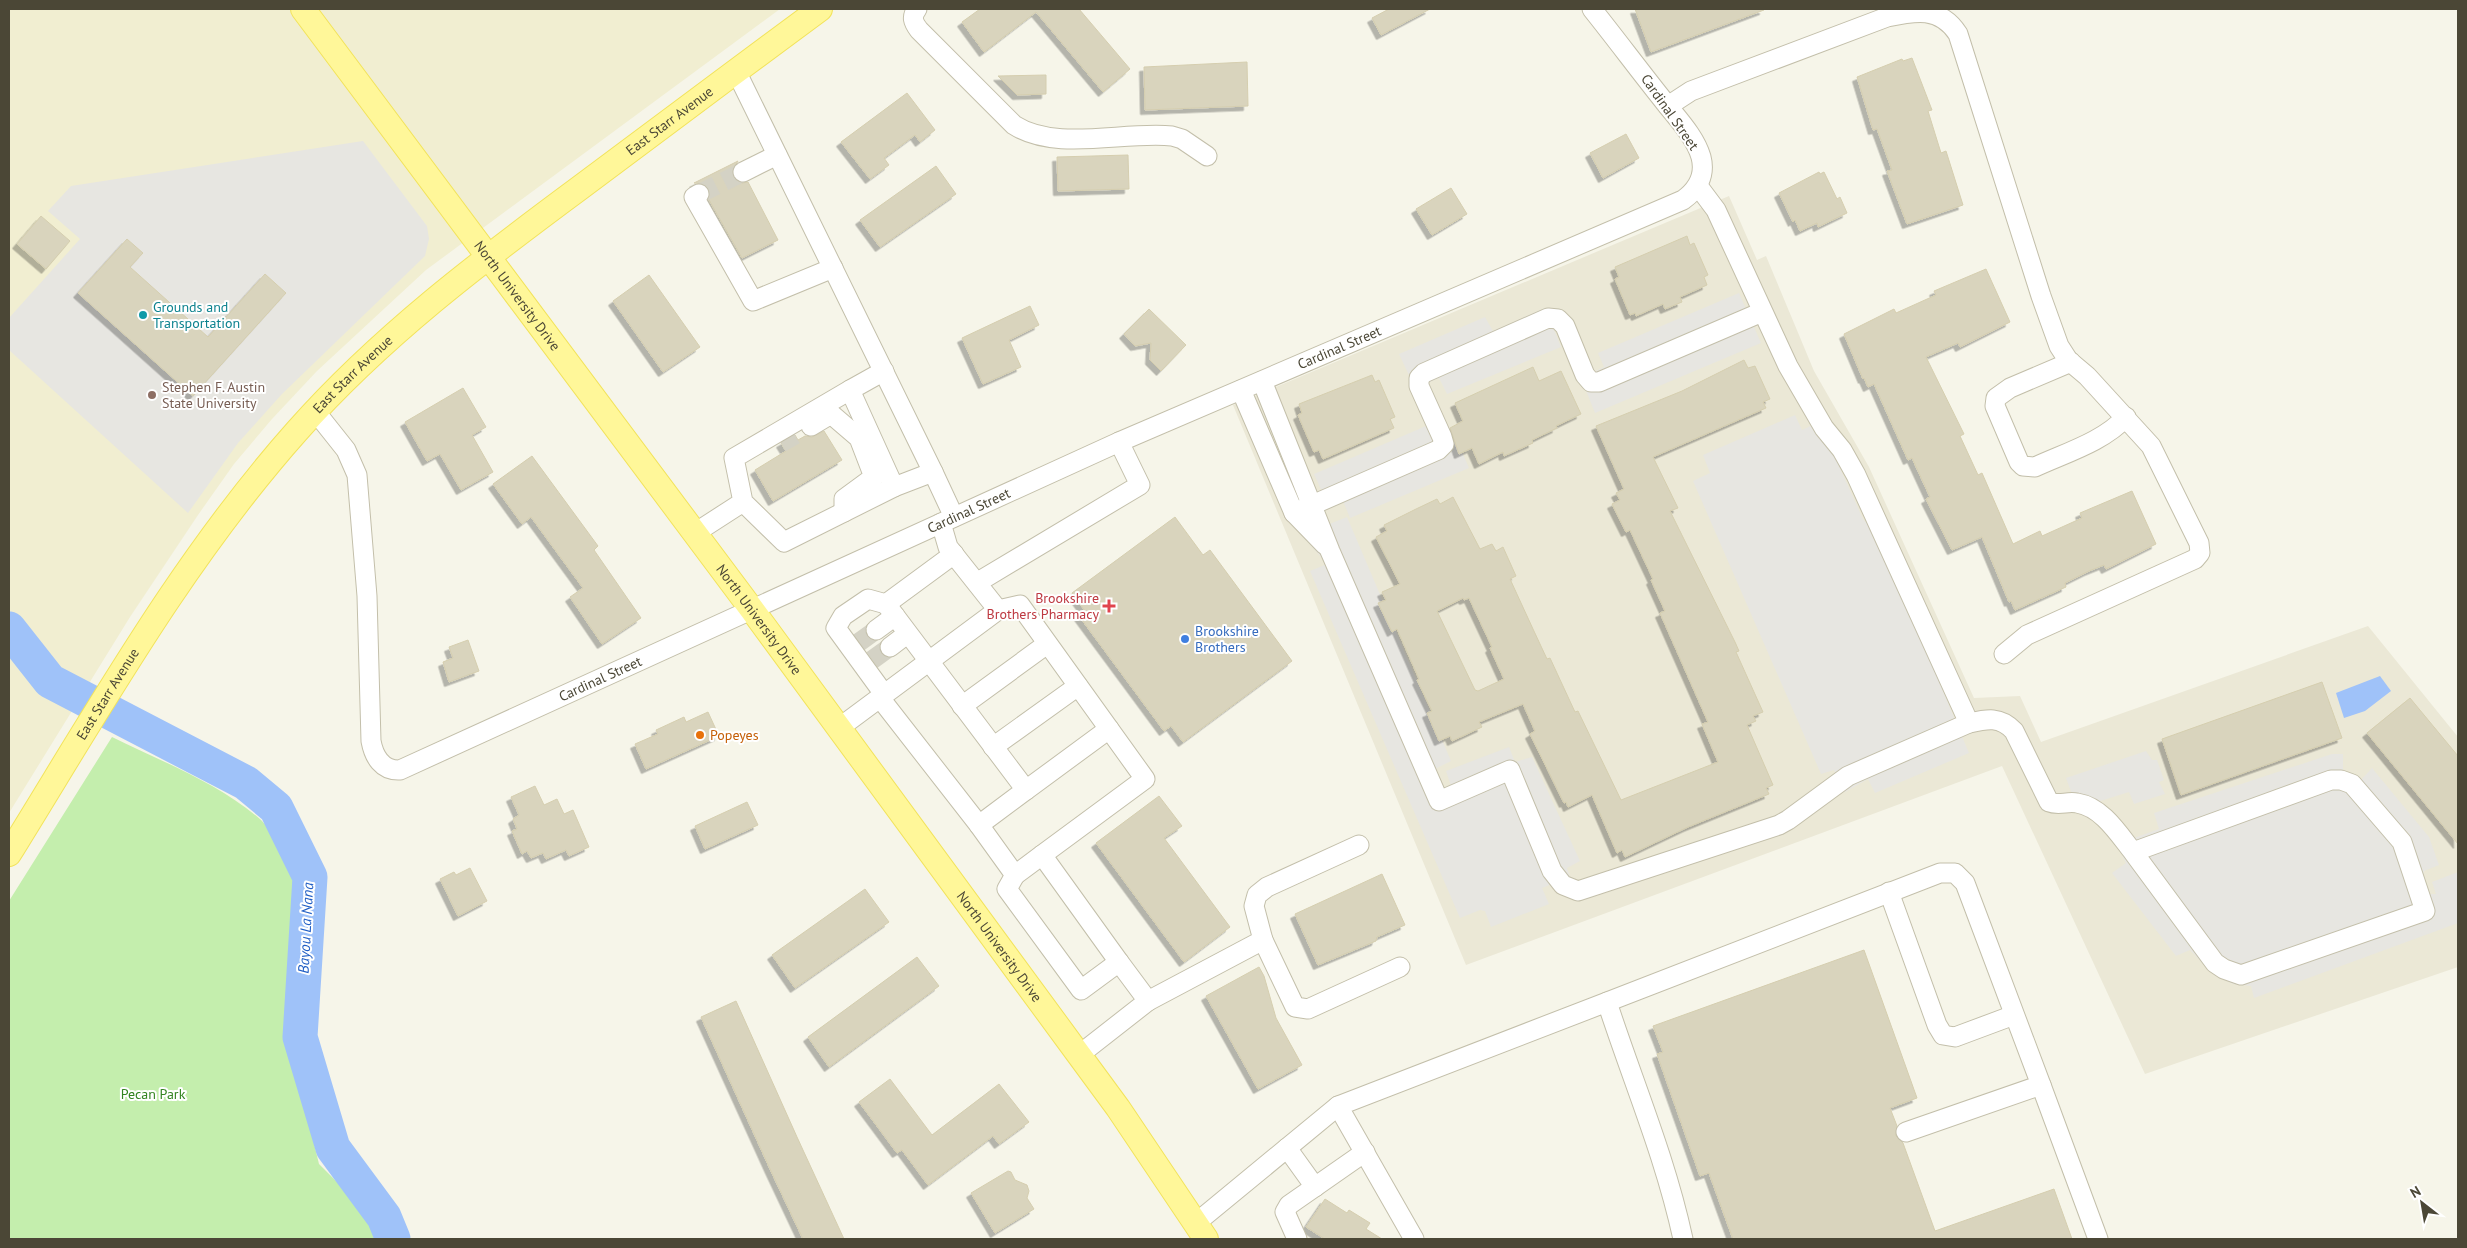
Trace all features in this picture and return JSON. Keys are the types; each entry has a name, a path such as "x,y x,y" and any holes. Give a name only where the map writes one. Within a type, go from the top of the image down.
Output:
{"main road":[{"name":"North University Drive","path":"303,9 839,728 1079,1055 1201,1231"},
{"name":"East Starr Avenue","path":"9,854 142,638 193,562 244,494 315,411 375,352 487,257 820,9"}],"street":[{"path":"917,9 912,17 913,23 919,30 1014,125 1027,133 1051,139 1172,136 1182,139 1207,156"},
{"name":"Cardinal Street","path":"315,411 346,450 357,475 367,596 370,741 375,757 386,768 393,770 408,767 753,611 1119,442 1683,200 1698,186 1702,167 1701,157 1687,132 1668,106 1592,9"},
{"path":"1668,106 1691,91 1887,17 1910,12 1924,12 1946,19 1958,34 2059,346 2071,362 2087,376 2152,446 2196,534 2200,553 2188,563 2027,635 2004,654"},
{"path":"736,72 933,472 947,520 948,547 978,582 998,610"},
{"path":"743,172 777,155"},
{"path":"1698,186 1716,210 1788,366 1824,428 1842,450 1856,474 1969,724"},
{"path":"699,194 694,197 753,301 833,268"},
{"path":"1294,514 1438,450 1444,444 1419,386 1419,378 1424,373 1548,318 1558,319 1565,326 1586,376 1591,382 1599,382 1762,312"},
{"path":"2071,362 2010,388 1996,398 1995,406 2019,462 2028,468 2035,467 2104,435 2118,427 2126,418"},
{"path":"884,371 734,458 743,502 784,542 894,487 933,472"},
{"path":"1262,380 1330,551 1439,801 1510,770 1552,871 1558,882 1570,889 1578,891 1588,889 1779,825 1848,776 1969,724 1998,719 2014,731 2049,802 2057,805 2075,802 2092,809 2109,821 2215,962 2233,974 2241,975 2425,911 2402,842 2360,792 2352,784 2341,780 2331,780 2133,852"},
{"path":"850,390 894,487"},
{"path":"1241,390 1294,514 1330,551"},
{"path":"752,448 768,451 831,414 859,438 874,477 844,499 844,512"},
{"path":"978,582 1140,485 1119,442"},
{"path":"695,533 743,502"},
{"path":"876,630 890,610 954,554"},
{"path":"1015,875 882,696 868,663 854,645 836,628 843,616 868,599 890,610 1026,790"},
{"path":"839,728 998,610 1020,605 1145,779 1015,875 1007,889 1081,990 1120,962"},
{"path":"890,647 908,634"},
{"path":"962,706 1047,644"},
{"path":"993,747 1078,686"},
{"path":"978,825 1109,729"},
{"path":"1359,845 1267,887 1257,895 1254,906 1264,940 1296,1007 1308,1009 1400,967"},
{"path":"1042,854 1148,1002"},
{"path":"1201,1231 1287,1148 1338,1106 1940,873 1955,873 1965,883 2098,1239"},
{"path":"1890,892 1937,1025 1943,1035 1955,1037 2014,1015"},
{"path":"1079,1055 1148,1002 1264,940"},
{"path":"1607,1002 1658,1145 1673,1194 1683,1239"},
{"path":"1906,1132 2041,1085"},
{"path":"1338,1106 1414,1239"},
{"path":"1287,1148 1315,1187"},
{"path":"1297,1239 1285,1212 1289,1205 1365,1152"}],"shaded area":[{"name":"Stephen F. Austin State University","path":"9,9 780,9 426,270 317,371 272,419 234,464 198,515 130,617 9,813"},
{"path":"363,141 427,226 429,239 425,256 282,394 238,443 188,513 9,350 9,318 80,239 48,211 71,186"},
{"path":"1729,196 1757,260 1766,256 1814,371 1869,467 1974,698 2020,696 2041,742 2368,626 2458,737 2458,967 2145,1074 2002,766 1466,965 1233,405"},
{"path":"1739,293 1761,343 1595,413 1581,378 1604,367 1598,353"},
{"path":"1545,308 1561,347 1447,394 1439,378 1415,388 1399,354 1485,317 1493,331"},
{"path":"1795,415 1802,430 1819,422 1863,519 1878,536 1969,753 1875,793 1868,779 1845,792 1834,770 1821,774 1693,481 1710,473 1703,455"},
{"path":"1426,426 1433,442 1454,433 1469,468 1350,518 1343,501 1329,507 1314,474"},
{"path":"1347,517 1451,761 1435,769 1444,791 1452,789 1446,771 1509,747 1515,762 1532,757 1580,861 1567,868 1570,877 1542,888 1549,904 1491,927 1485,911 1480,910 1460,918 1310,571 1327,564 1302,535"},
{"path":"2146,751 2152,760 2157,760 2164,780 2159,782 2165,794 2134,804 2129,792 2097,802 2072,794 2066,778"},
{"path":"2332,754 2343,754 2343,771 2361,780 2372,768 2429,837 2439,865 2424,871 2422,883 2425,894 2436,894 2432,882 2458,872 2458,923 2254,998 2251,986 2233,984 2213,974 2190,950 2176,956 2112,873 2126,863 2117,844 2159,829 2154,813"}],"green space":[{"name":"Pecan Park","path":"112,737 189,774 244,806 265,825 283,854 300,893 288,1037 319,1164 361,1206 377,1239 9,1239 9,901"}],"water":[{"path":"2380,676 2391,691 2365,711 2344,718 2336,693"}],"building":[{"path":"980,9 1079,9 1130,69 1103,92 1036,12 984,52 962,22"},
{"path":"1389,9 1430,9 1381,35 1372,18"},
{"path":"1635,9 1764,9 1764,10 1651,52"},
{"path":"1912,58 1932,110 1928,111 1941,153 1946,151 1963,205 1907,224 1887,171 1892,170 1877,129 1873,130 1857,77 1902,59 1903,61"},
{"path":"1247,62 1248,106 1145,110 1144,67"},
{"path":"1046,75 1046,94 1017,95 998,76"},
{"path":"907,93 935,130 920,142 915,135 884,158 889,165 870,179 841,142"},
{"path":"1626,134 1639,158 1603,178 1590,153"},
{"path":"1128,155 1129,189 1058,191 1057,157"},
{"path":"738,161 732,171 733,177 742,183 748,182 778,240 742,258 709,200 710,193 708,188 704,184 694,183"},
{"path":"936,166 956,194 880,247 860,220"},
{"path":"1819,172 1820,174 1824,172 1837,199 1840,197 1847,213 1818,227 1817,223 1800,231 1795,220 1793,222 1779,193"},
{"path":"1451,188 1467,214 1432,235 1416,209"},
{"path":"41,216 70,241 46,269 17,244"},
{"path":"1687,236 1690,245 1694,243 1708,275 1704,277 1707,285 1680,297 1682,302 1665,309 1663,304 1636,316 1635,313 1630,315 1615,279 1619,277 1615,267"},
{"name":"Grounds and Transportation","path":"127,239 143,253 130,267 208,337 265,274 286,293 193,396 78,293"},
{"path":"1986,269 2010,322 1960,347 1958,343 1926,357 1964,434 1960,436 1978,475 1982,473 2013,544 2040,531 2042,536 2082,518 2080,513 2132,491 2156,544 2106,569 2104,565 2089,571 2065,583 2066,587 2015,610 2011,601 2009,602 1982,537 1952,550 1926,499 1930,497 1912,458 1908,460 1874,384 1868,387 1863,379 1844,334 1894,309 1896,313 1936,295 1934,291"},
{"path":"649,275 700,347 663,372 613,301"},
{"path":"1030,306 1039,325 1009,340 1021,367 983,384 962,338"},
{"path":"1149,309 1186,345 1161,371 1150,360 1151,343 1135,346 1124,334"},
{"path":"1744,360 1748,368 1755,366 1770,399 1763,402 1766,408 1653,457 1678,508 1670,511 1735,642 1739,651 1736,652 1763,712 1753,716 1756,721 1747,725 1773,785 1766,788 1769,794 1688,827 1625,857 1622,850 1617,853 1592,795 1568,807 1566,802 1564,803 1530,734 1535,731 1523,704 1479,722 1482,727 1452,741 1450,736 1439,741 1427,713 1432,711 1417,680 1419,679 1397,629 1392,632 1378,603 1386,600 1382,592 1400,584 1376,537 1387,531 1384,525 1437,499 1440,504 1453,497 1480,549 1492,544 1496,551 1503,547 1516,576 1510,579 1533,629 1547,659 1550,658 1575,712 1578,711 1621,800 1718,762 1702,724 1708,722 1660,613 1665,611 1651,580 1653,579 1630,530 1626,532 1612,504 1620,500 1616,493 1624,489 1596,426 1682,391","holes":["1463,598 1464,600 1469,598 1492,647 1490,648 1504,679 1478,691 1475,690 1437,611"]},
{"path":"1533,367 1539,381 1561,371 1581,414 1532,440 1533,443 1504,456 1503,452 1479,464 1472,448 1459,454 1450,428 1463,421 1455,403"},
{"path":"1372,375 1375,382 1379,380 1395,417 1390,419 1394,428 1323,459 1319,450 1314,452 1298,415 1302,413 1299,404"},
{"path":"463,388 486,427 472,435 493,472 461,490 440,454 427,461 405,422"},
{"path":"824,431 842,460 773,501 755,470 786,451 781,443 795,435 798,440 805,436 812,437"},
{"path":"532,456 598,546 594,550 641,618 602,644 570,597 583,588 531,517 522,524 493,484"},
{"name":"Brookshire Brothers","path":"1175,517 1203,555 1210,550 1292,661 1183,742 1171,726 1164,731 1079,616 1085,611 1072,593"},
{"path":"468,640 479,671 449,682 443,662 453,658 449,647"},
{"path":"2322,682 2342,738 2181,795 2162,739"},
{"path":"2410,698 2458,756 2458,844 2367,733"},
{"path":"708,712 719,736 646,769 635,744 658,734 656,730 684,717 686,722"},
{"path":"535,786 544,805 557,799 564,814 573,810 589,847 569,856 566,850 546,859 543,853 531,858 527,851 522,854 512,831 517,829 513,819 519,815 511,797"},
{"path":"1159,796 1182,826 1164,838 1230,927 1184,962 1096,843"},
{"path":"747,802 758,825 705,849 695,826"},
{"path":"470,868 487,901 458,916 440,879 454,872 456,875"},
{"path":"1382,874 1405,925 1377,937 1376,941 1318,965 1295,914"},
{"path":"865,889 889,922 795,988 772,955"},
{"path":"1864,950 1917,1098 1890,1108 1897,1126 1896,1136 1903,1143 1935,1231 2054,1189 2072,1239 1733,1239 1709,1173 1700,1176 1657,1054 1663,1052 1653,1026"},
{"path":"917,957 939,986 829,1067 808,1037"},
{"path":"1259,967 1264,976 1276,1018 1302,1065 1258,1089 1206,996"},
{"path":"736,1001 844,1239 803,1239 701,1017"},
{"path":"890,1079 932,1135 999,1084 1029,1122 999,1144 993,1136 928,1185 902,1150 897,1153 859,1102"},
{"path":"1008,1171 1011,1172 1015,1180 1027,1185 1029,1191 1027,1198 1034,1209 995,1233 971,1193"},
{"path":"1325,1199 1347,1213 1349,1210 1370,1223 1366,1229 1382,1239 1325,1239 1306,1227"}],"waterway":[{"name":"Bayou La Nana","path":"9,629 50,681 246,783 276,808 310,877 300,1037 333,1148 384,1217 393,1239"}],"tunnel":[{"path":"699,194 743,172"},
{"path":"781,443 795,435"},
{"path":"858,643 876,630"},
{"path":"872,660 890,647"}],"place":[{"name":"Grounds and Transportation","path":"143,315"},
{"name":"Stephen F. Austin State University","path":"152,395"},
{"name":"Brookshire Brothers Pharmacy","path":"1109,606"},
{"name":"Brookshire Brothers","path":"1185,639"},
{"name":"Popeyes","path":"700,735"}]}
